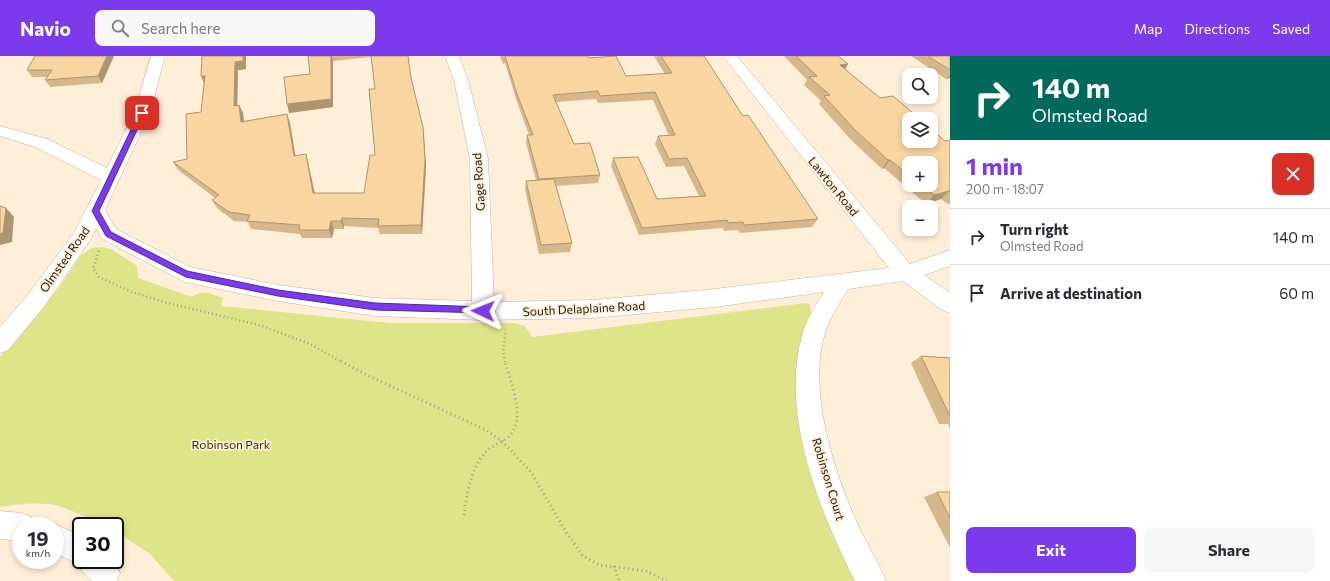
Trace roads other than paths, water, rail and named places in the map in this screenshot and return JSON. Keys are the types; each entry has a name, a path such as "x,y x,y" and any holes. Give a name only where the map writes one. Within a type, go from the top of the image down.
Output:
{"street":[{"name":"Olmsted Road","path":"0,343 35,302 79,242 96,211 142,113 158,56"},
{"name":"Gage Road","path":"452,56 461,80 479,159 483,311"},
{"name":"Lawton Road","path":"730,56 888,253 906,273 950,304"},
{"path":"0,131 41,143 112,178"},
{"name":"South Delaplaine Road","path":"96,211 109,234 186,274 278,293 375,307 509,311 593,309 677,302 906,273 950,258"},
{"name":"Robinson Court","path":"841,282 813,335 809,356 810,405 824,470 845,528 871,581"},
{"path":"0,525 12,526"}],"park label":[{"name":"Robinson Park","path":"231,444"}]}
